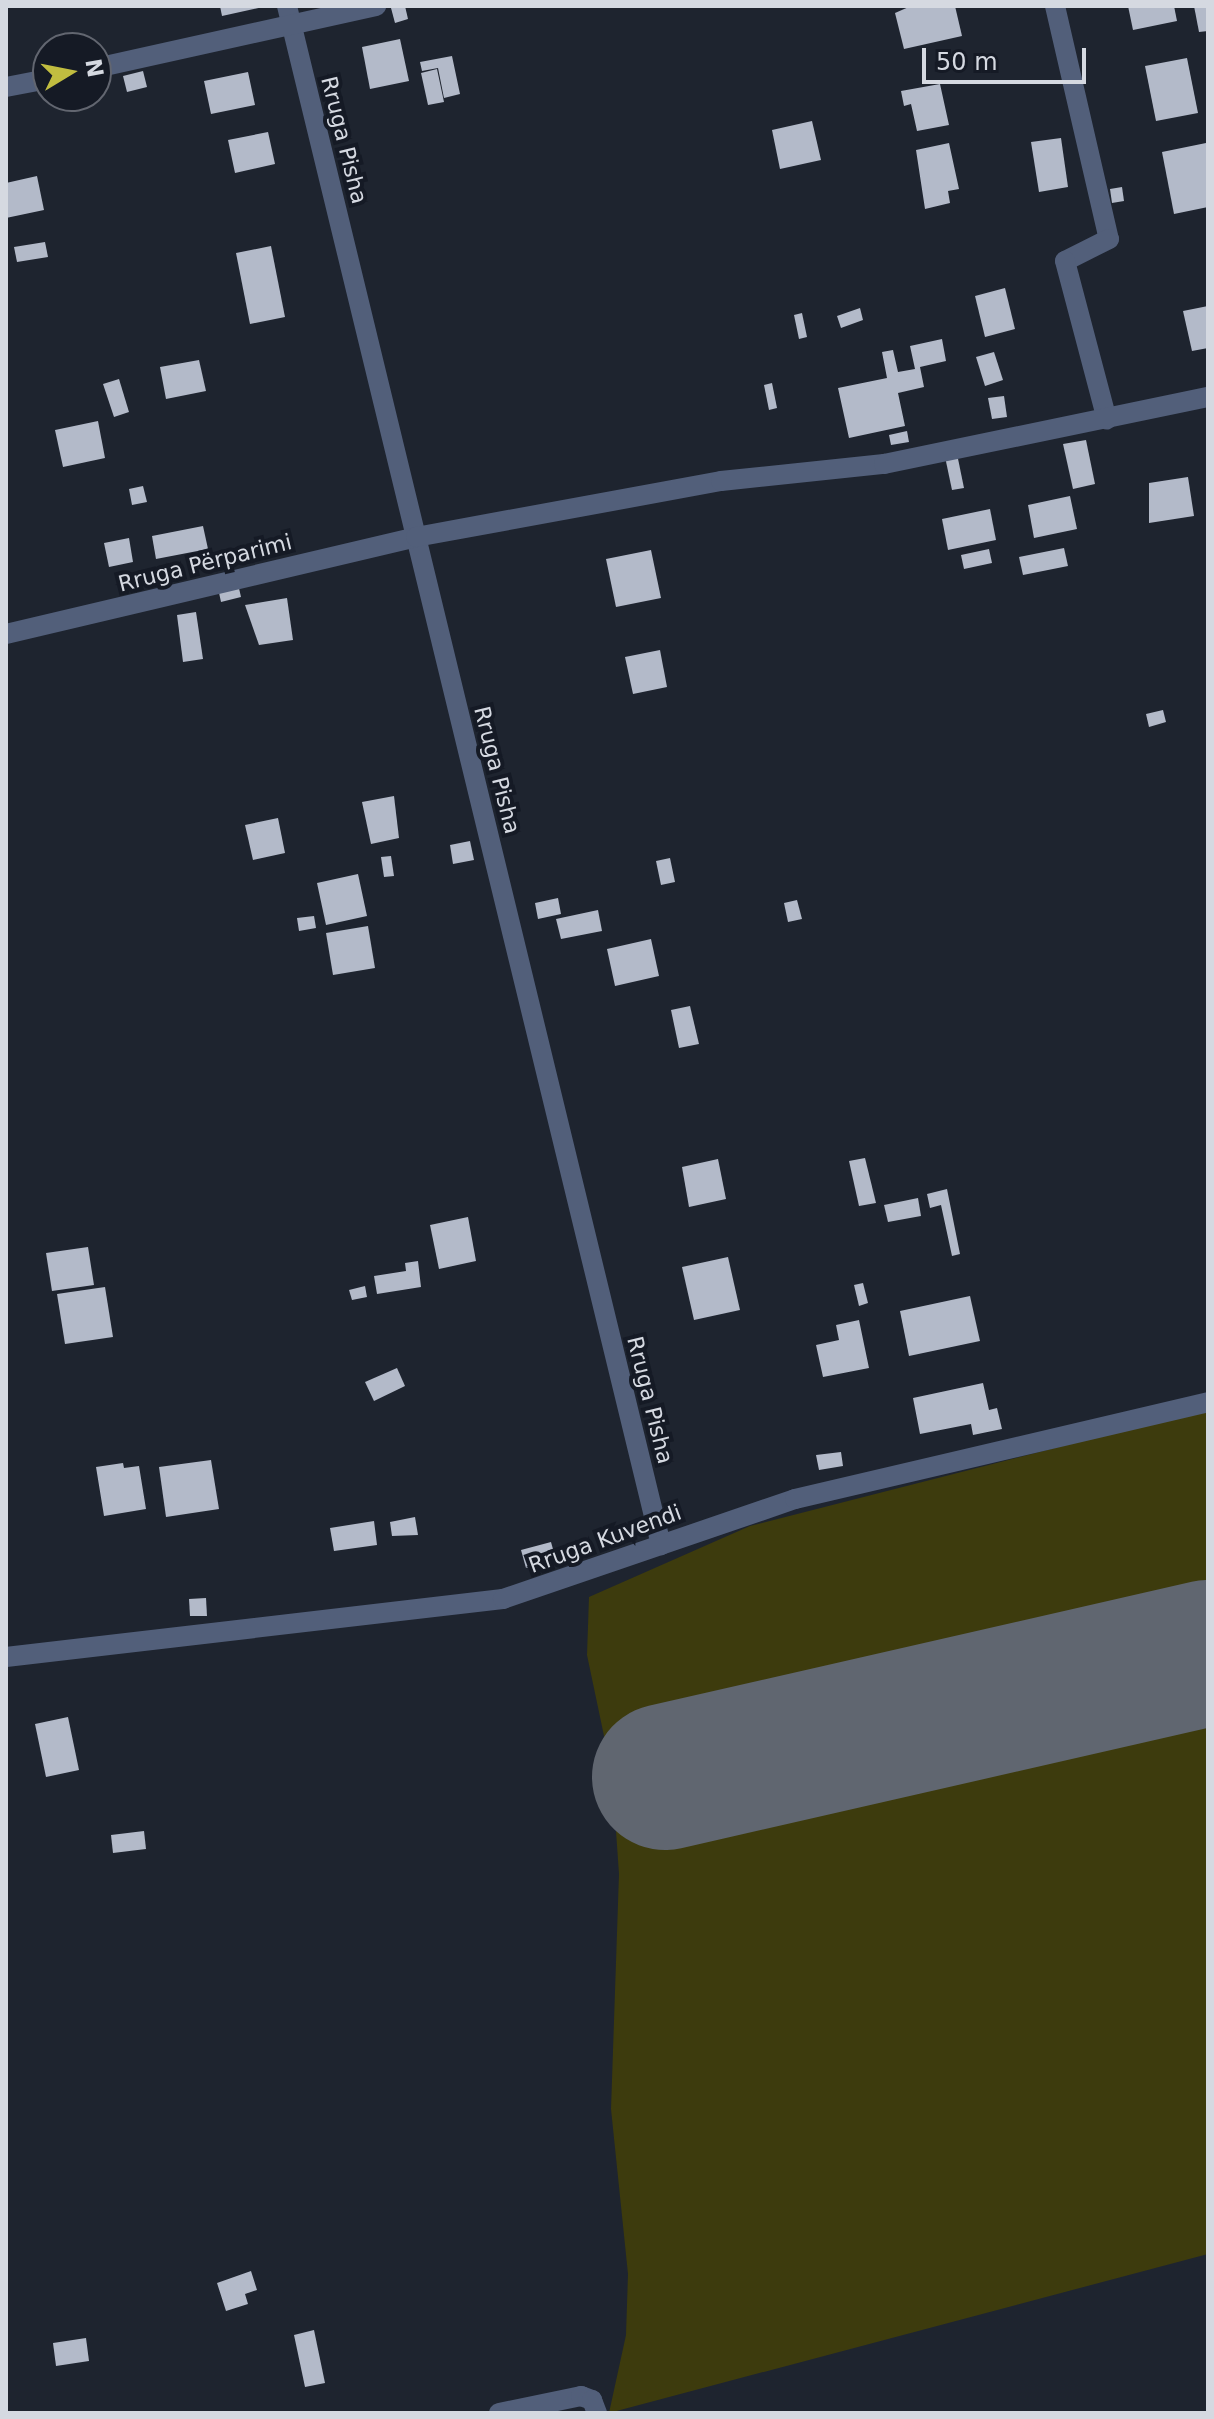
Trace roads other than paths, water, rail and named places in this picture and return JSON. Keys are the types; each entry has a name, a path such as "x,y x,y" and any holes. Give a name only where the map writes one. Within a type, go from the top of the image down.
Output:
{"street":[{"path":"112,64 289,14 376,6"},
{"path":"1055,6 1109,239 1065,261 1107,420"},
{"name":"Rruga Pisha","path":"289,14 661,1545"},
{"path":"6,87 32,82"},
{"name":"Rruga Përparimi","path":"6,634 416,537 721,481 884,464 1085,418 1107,420 1208,397"},
{"name":"Rruga Kuvendi","path":"6,1657 503,1599 795,1499 1208,1402"},
{"path":"499,2413 581,2396 592,2400 597,2413"}]}
